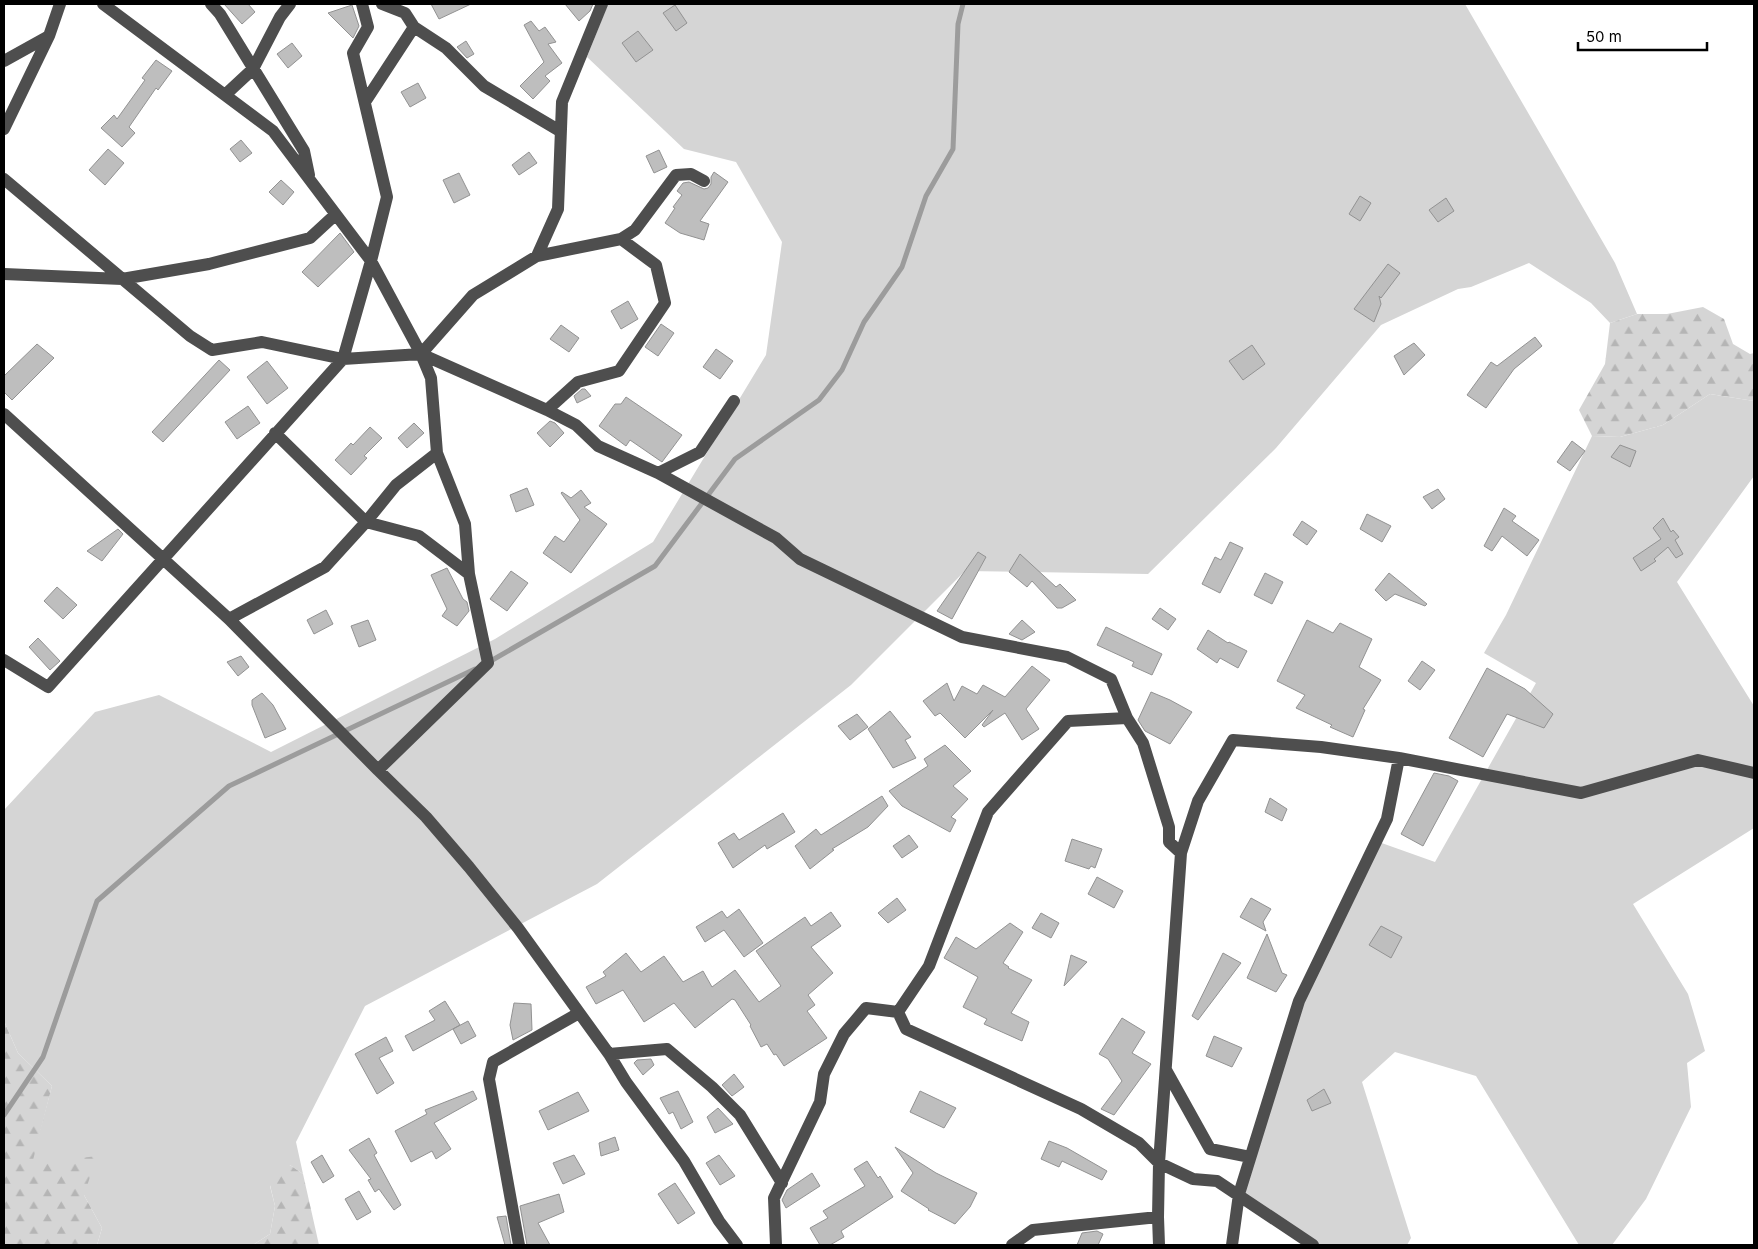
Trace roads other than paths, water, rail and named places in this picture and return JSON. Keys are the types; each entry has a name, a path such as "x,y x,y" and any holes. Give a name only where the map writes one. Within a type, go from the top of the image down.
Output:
{"street":[{"path":"4,129 49,36 60,4"},
{"path":"105,4 273,131 371,261 421,354 431,378 437,453 465,524 470,574 488,663 378,770"},
{"path":"211,4 220,14 304,151 310,180"},
{"path":"225,95 254,69 280,17 290,4"},
{"path":"4,660 48,687 275,433 343,360 387,197 353,54 368,27 362,4"},
{"path":"382,4 405,13 414,27 446,48 484,86 560,131"},
{"path":"537,256 558,209 562,102 602,4"},
{"path":"365,102 414,27"},
{"path":"4,61 49,36"},
{"path":"280,113 281,142"},
{"path":"421,354 473,296 537,256 621,239 635,230 676,175 691,174 704,181"},
{"path":"4,179 190,336 212,350 262,342 343,360 421,354 547,410 576,425 598,446 658,473 776,538 800,559 962,637 1068,657 1111,679 1127,718 1143,743 1169,827 1169,842 1180,853"},
{"path":"4,274 122,279 210,264 310,238 336,214"},
{"path":"547,410 578,382 619,371 665,303 656,265 621,239"},
{"path":"658,473 700,452 734,401"},
{"path":"4,414 229,619 426,817 518,928 684,1161 719,1221 737,1245"},
{"path":"275,433 366,522 419,536 470,574"},
{"path":"229,619 325,567 366,522 396,485 437,453"},
{"path":"898,1012 929,966 988,812 1068,721 1127,718"},
{"path":"1159,1245 1159,1163 1180,853 1198,801 1233,740 1321,747 1399,758 1581,793 1698,760 1754,773"},
{"path":"1232,1245 1239,1194 1299,1001 1387,819 1399,758"},
{"path":"776,1245 774,1198 820,1102 824,1074 844,1034 866,1008 898,1012"},
{"path":"898,1012 906,1029 1081,1109 1139,1143 1159,1163 1193,1179 1217,1181 1313,1245"},
{"path":"519,1245 488,1078 492,1062 579,1013"},
{"path":"609,1054 667,1049 712,1087 740,1116 782,1183"},
{"path":"1166,1070 1210,1149 1250,1157"},
{"path":"1012,1245 1033,1230 1158,1217"}],"waterway":[{"path":"489,662 655,566 735,459 819,400 842,370 864,322 902,267 926,196 953,149 958,24 963,4"},
{"path":"4,1115 43,1057 97,901 229,786 475,669"}]}
